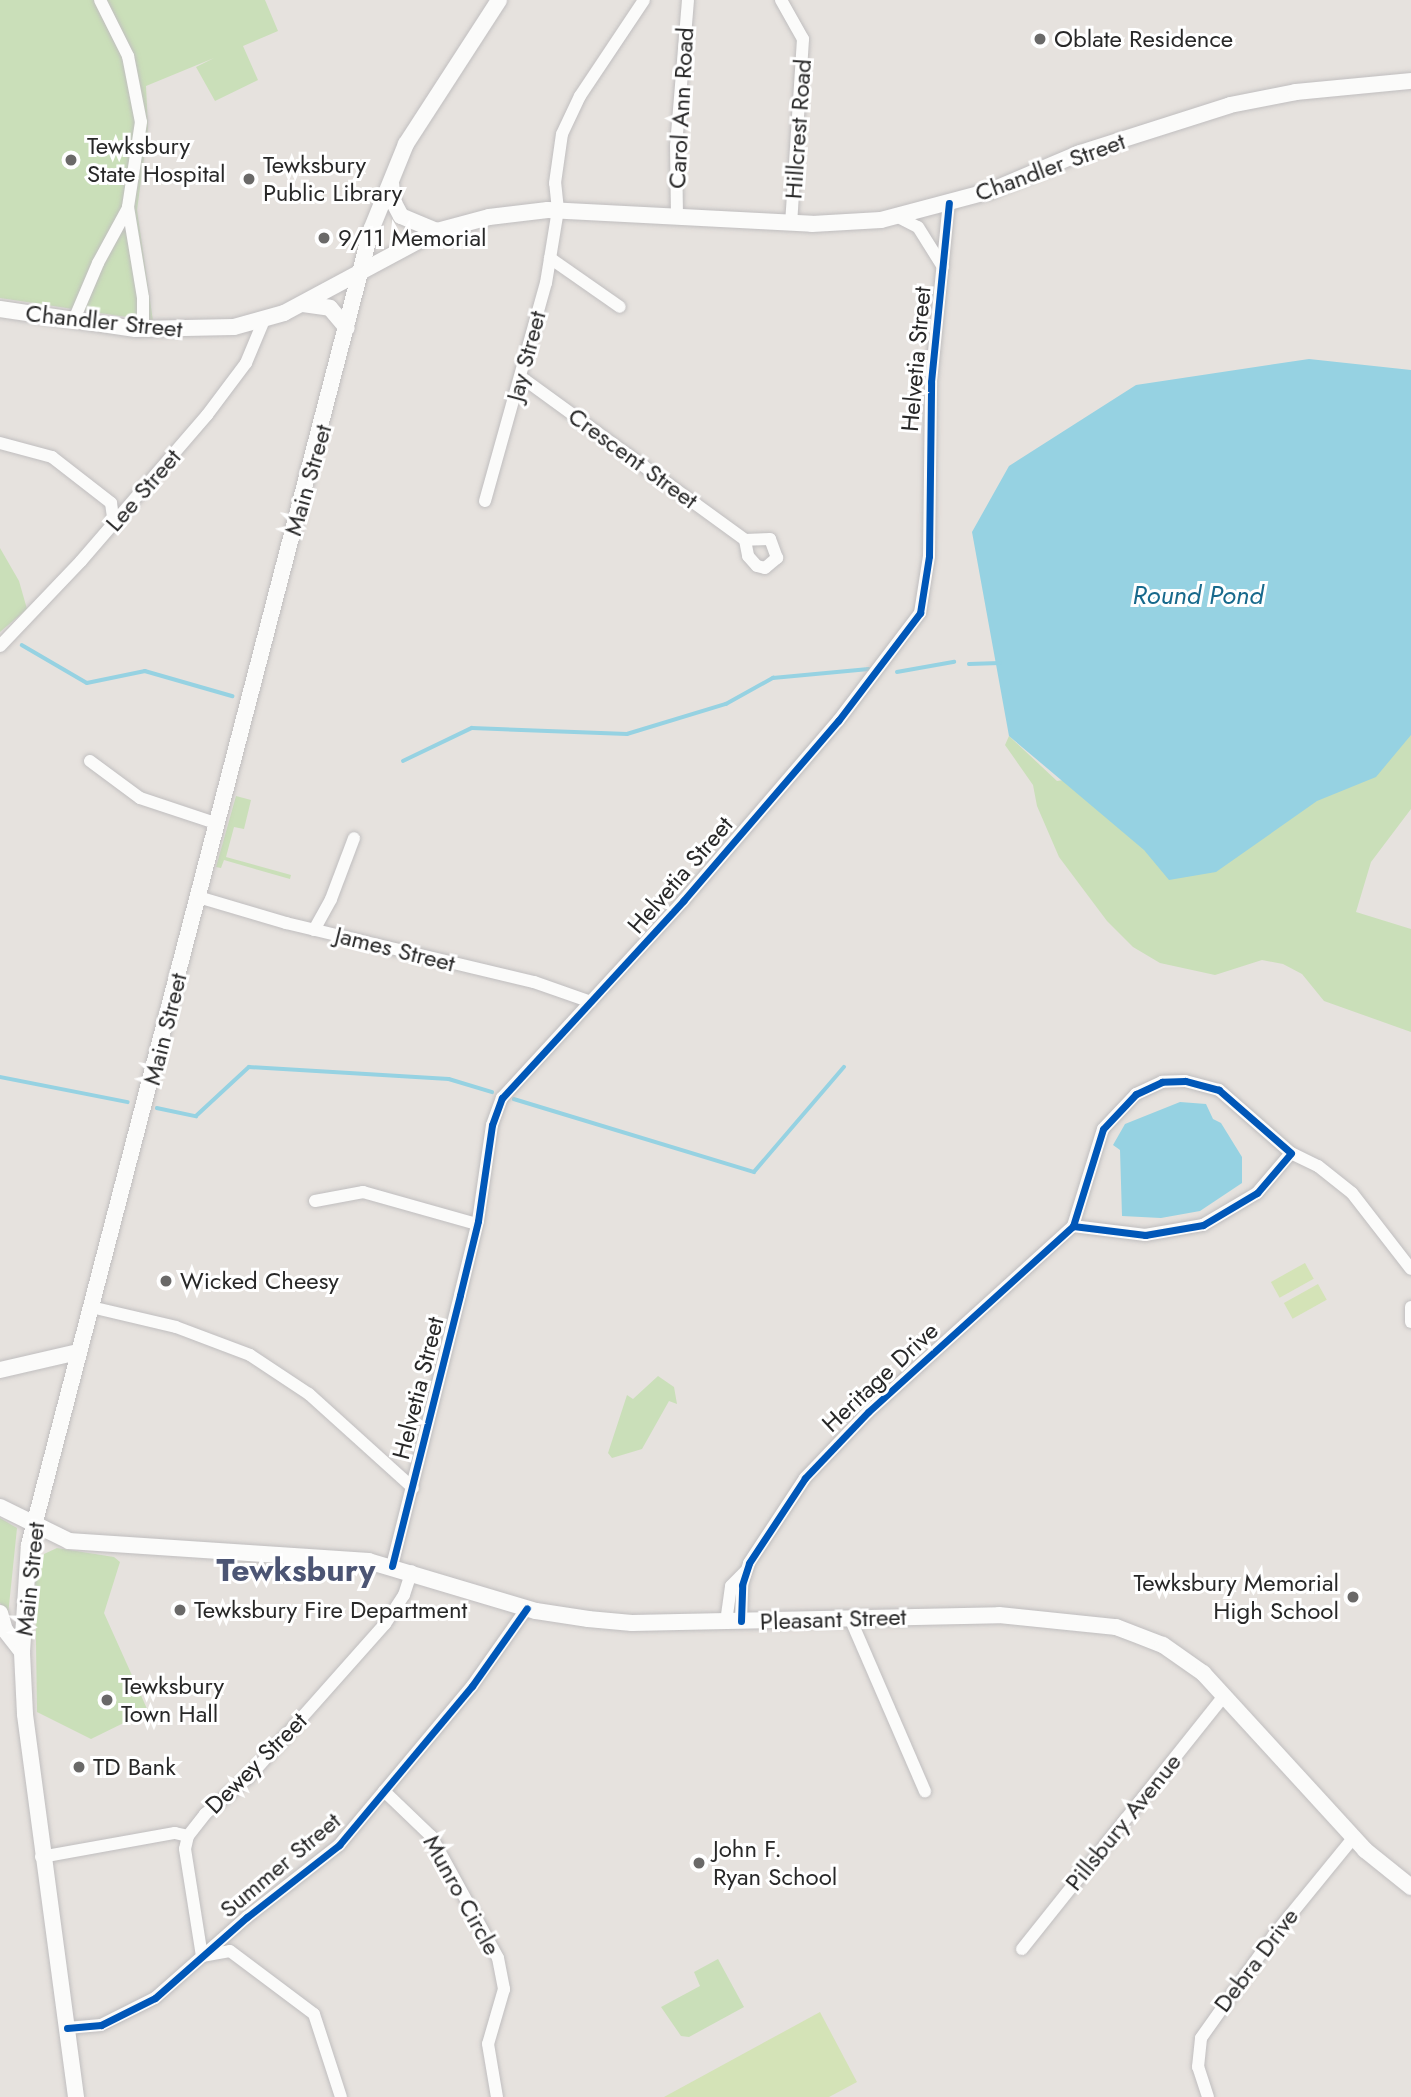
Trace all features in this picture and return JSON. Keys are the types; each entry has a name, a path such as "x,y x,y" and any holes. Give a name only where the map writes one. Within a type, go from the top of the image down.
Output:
{"main road":[{"name":"Main Street","path":"76,2097 31,1789 22,1652 34,1527 362,270 391,177 406,144 499,0"},
{"name":"Chandler Street","path":"0,309 73,322 143,330 214,330 264,320 303,304 437,231 489,217 558,210 791,223 898,217 949,203 1080,153 1230,105 1296,92 1411,81"},
{"path":"391,177 393,201 401,216 437,231"},
{"path":"303,304 330,308 347,328"},
{"path":"0,1370 78,1352"},
{"name":"Pleasant Street","path":"0,1507 58,1538 103,1545 353,1559 412,1571 527,1608 632,1623 999,1615 1106,1625 1139,1634 1174,1651 1225,1695 1354,1837 1411,1886"},
{"path":"0,1613 5,1630 22,1652"}],"street":[{"path":"73,322 98,263 128,207 140,148 135,80 118,31 100,0"},
{"name":"Jay Street","path":"485,501 521,377 550,258 558,210 557,155 568,117 644,0"},
{"name":"Carol Ann Road","path":"677,216 677,146 688,0"},
{"name":"Hillcrest Road","path":"781,0 803,39 791,223"},
{"name":"Helvetia Street","path":"392,1566 477,1224 492,1125 502,1098 591,1002 870,684 920,613 928,561 929,406 949,203"},
{"path":"128,207 143,298 143,330"},
{"name":"Helvetia Street","path":"898,217 918,227 943,267"},
{"path":"550,258 620,307"},
{"name":"Lee Street","path":"0,646 114,524 246,363 264,320"},
{"name":"Crescent Street","path":"521,377 745,540"},
{"path":"0,443 52,457 111,503 114,524"},
{"path":"90,761 140,798 218,824"},
{"path":"313,930 331,899 354,838"},
{"name":"James Street","path":"198,897 313,930 534,982 591,1002"},
{"path":"1292,1153 1257,1194 1203,1224 1145,1235 1073,1226 1103,1129 1136,1094 1162,1082 1185,1081 1219,1090 1292,1153 1318,1166 1352,1193 1411,1269"},
{"path":"315,1201 363,1192 477,1224"},
{"name":"Heritage Drive","path":"733,1622 746,1572 785,1503 830,1451 1073,1226"},
{"path":"91,1307 176,1326 250,1355 309,1394 413,1488"},
{"path":"1411,1307 1411,1322"},
{"name":"Dewey Street","path":"41,1857 175,1833 188,1836 205,1814 249,1777 385,1624 404,1595 412,1571"},
{"name":"Summer Street","path":"67,2028 87,2029 142,2007 339,1845 503,1647 527,1608"},
{"path":"850,1618 925,1791"},
{"name":"Pillsbury Avenue","path":"1022,1949 1225,1695"},
{"name":"Munro Circle","path":"384,1791 431,1836 498,1958 504,1989 488,2044 497,2097"},
{"path":"188,1836 185,1849 202,1956 230,1951 314,2014 341,2097"},
{"name":"Debra Drive","path":"1208,2097 1198,2067 1201,2038 1267,1945 1354,1837"}],"green space":[{"name":"Tewksbury State Hospital","path":"0,0 265,0 278,31 243,46 258,80 215,101 196,67 214,58 146,86 148,128 137,210 153,321 0,298"},
{"path":"0,548 19,581 27,609 0,632"},
{"path":"1411,725 1411,809 1371,862 1356,912 1411,929 1411,1032 1324,1001 1302,974 1283,964 1262,960 1215,975 1160,963 1133,947 1107,921 1059,857 1037,806 1033,785 1005,745 1009,736 1057,781"},
{"path":"236,796 251,800 244,829 234,827 226,857 291,875 290,879 224,860 221,868 216,867"},
{"path":"1305,1263 1314,1279 1280,1298 1271,1282"},
{"path":"1318,1284 1327,1300 1293,1319 1284,1303"},
{"path":"658,1376 674,1387 677,1404 669,1401 642,1449 612,1458 608,1453 627,1395 633,1399"},
{"path":"0,1518 17,1528 8,1615 0,1603"},
{"path":"57,1548 114,1557 120,1562 104,1613 148,1711 91,1739 37,1712 35,1575 44,1554"},
{"path":"718,1959 744,2007 689,2037 681,2036 661,2007 700,1986 694,1972"},
{"path":"820,2012 857,2082 829,2097 664,2097"}],"water":[{"name":"Round Pond","path":"1309,359 1411,370 1411,735 1376,777 1317,801 1216,872 1169,880 1144,850 1009,736 972,532 1009,466 1136,385"},
{"path":"1180,1102 1206,1104 1213,1119 1221,1123 1242,1157 1242,1183 1200,1211 1161,1218 1122,1216 1120,1150 1113,1145 1125,1124"}],"waterway":[{"path":"22,645 87,683 145,671 232,696"},
{"path":"897,672 954,662"},
{"path":"969,664 1000,663"},
{"path":"403,761 472,728 627,734 726,704 773,678 869,669"},
{"path":"157,1108 196,1116 249,1067 449,1079 492,1092"},
{"path":"514,1099 754,1172 844,1067"},
{"path":"0,1077 128,1102"}],"cycle path":[{"path":"392,1566 478,1221 492,1125 502,1098 683,901 838,721 920,613 929,556 931,382 949,203"},
{"path":"741,1621 742,1585 749,1563 805,1478 868,1412 1073,1226 1145,1235 1203,1225 1257,1193 1291,1153 1219,1090 1185,1081 1162,1082 1136,1094 1103,1129 1073,1226"},
{"path":"67,2028 101,2025 155,1998 247,1917 339,1845 472,1686 527,1608"}],"place":[{"name":"Oblate Residence","path":"1040,39"},
{"name":"Tewksbury State Hospital","path":"71,160"},
{"name":"Tewksbury Public Library","path":"249,179"},
{"name":"9/11 Memorial","path":"324,238"},
{"name":"Wicked Cheesy","path":"166,1281"},
{"name":"Tewksbury Memorial High School","path":"1353,1597"},
{"name":"Tewksbury Fire Department","path":"180,1610"},
{"name":"Tewksbury Town Hall","path":"107,1700"},
{"name":"TD Bank","path":"79,1767"},
{"name":"John F. Ryan School","path":"699,1863"}],"district":[{"name":"Tewksbury","path":"296,1570"}]}
